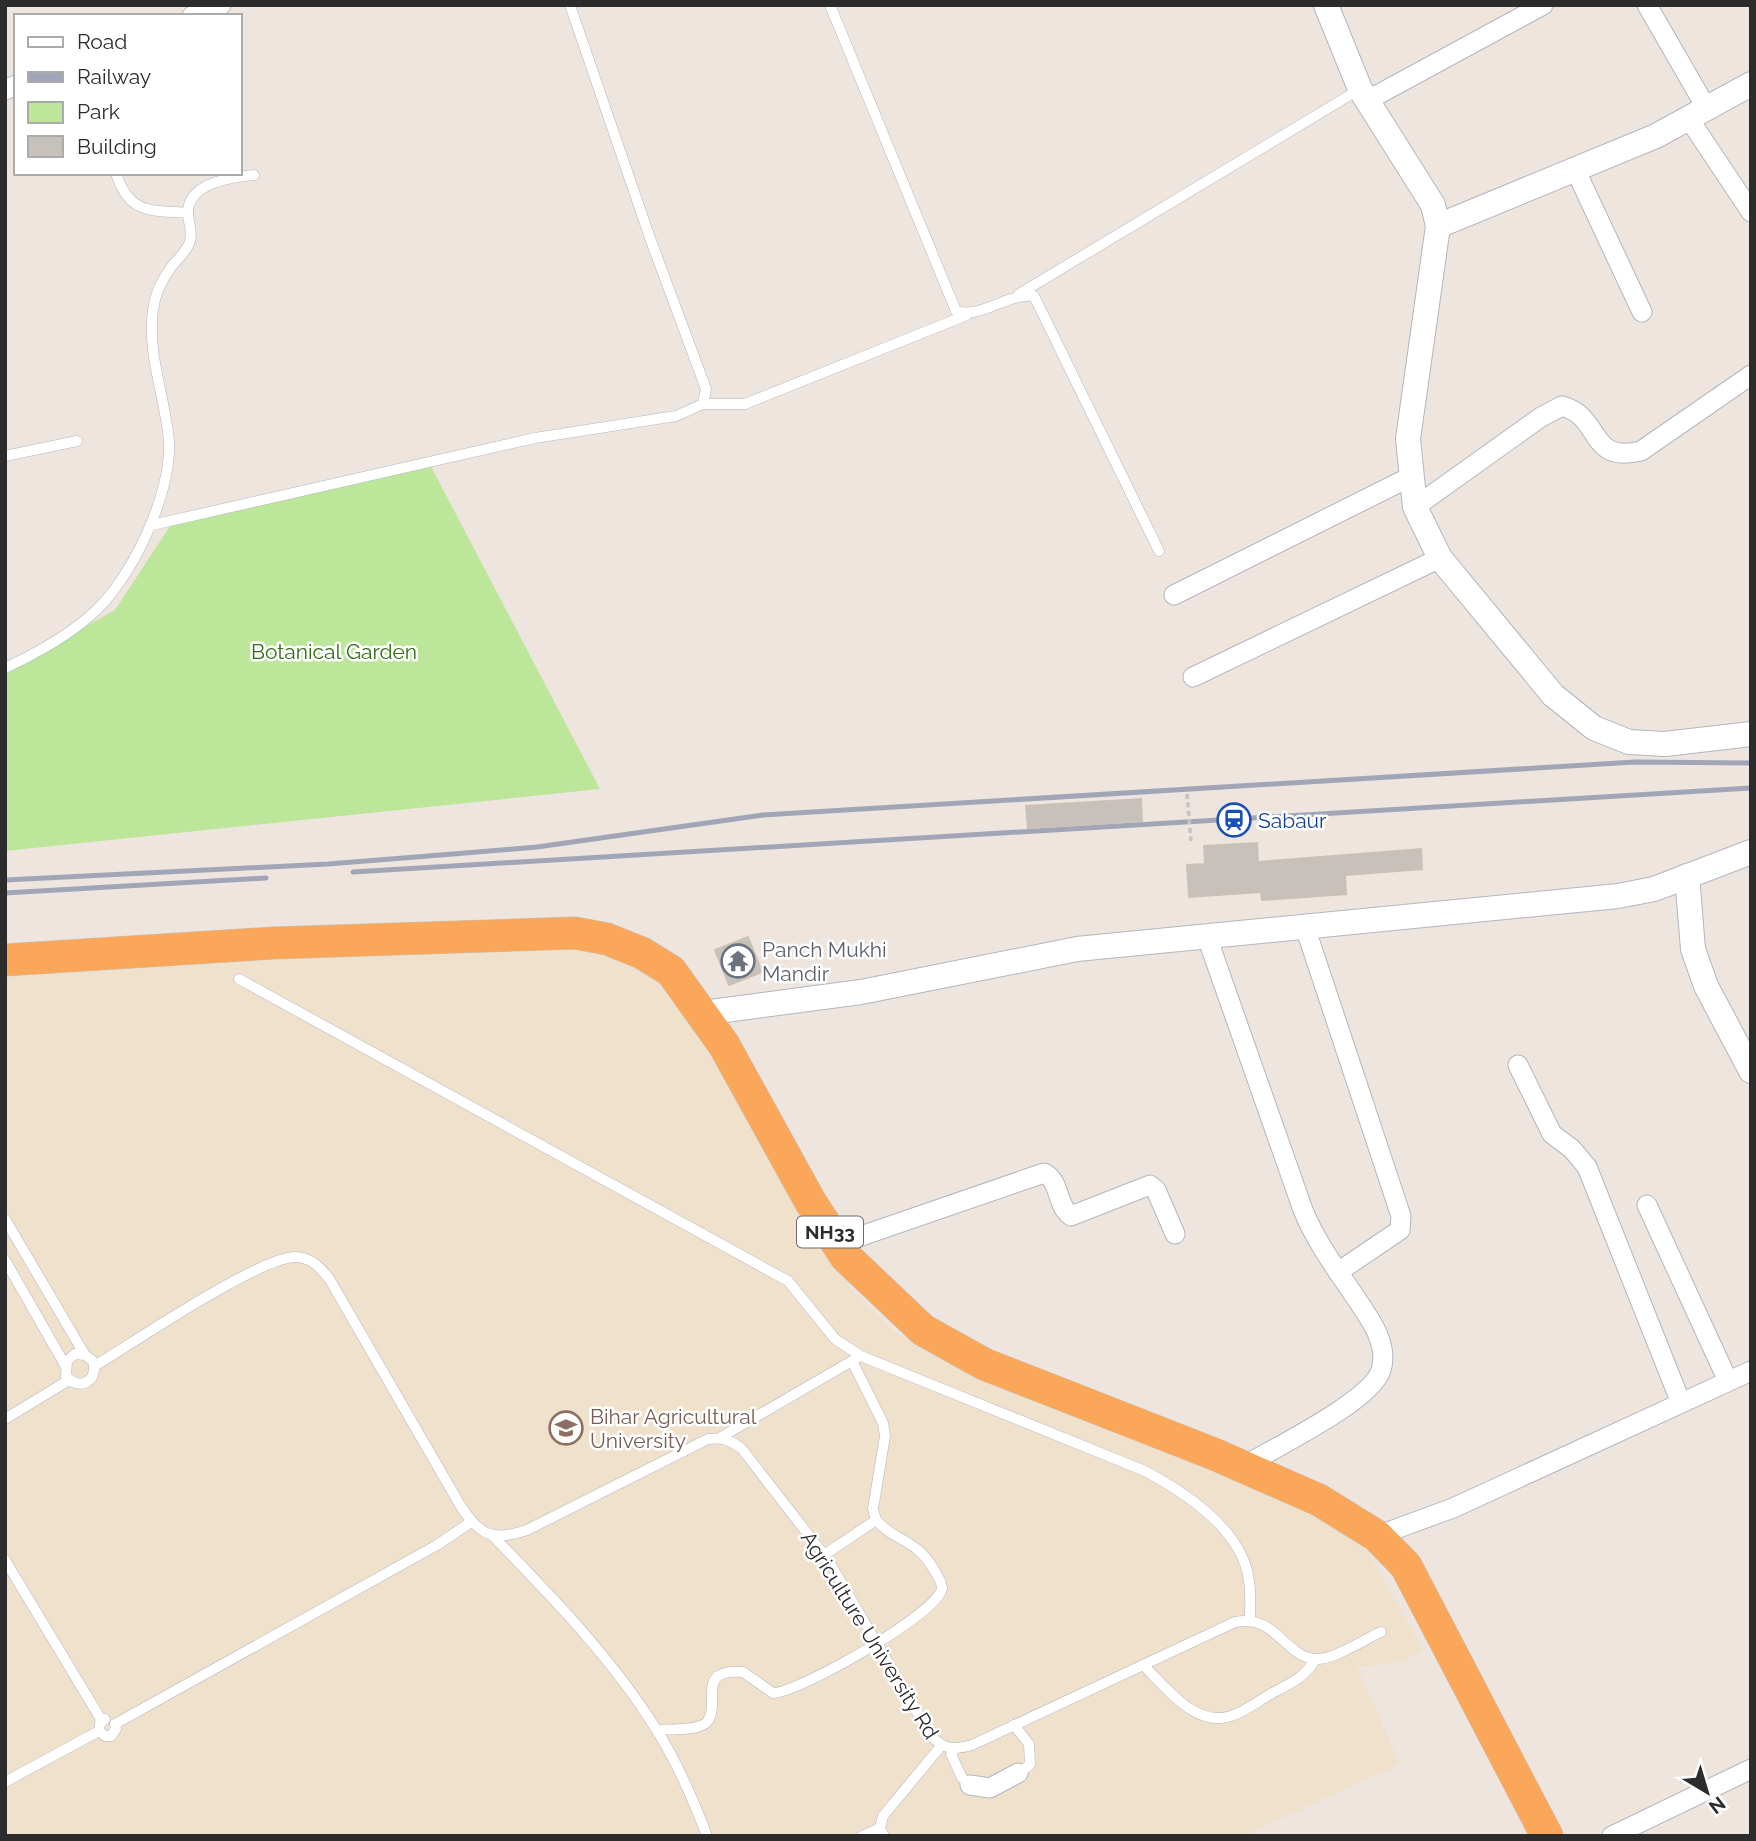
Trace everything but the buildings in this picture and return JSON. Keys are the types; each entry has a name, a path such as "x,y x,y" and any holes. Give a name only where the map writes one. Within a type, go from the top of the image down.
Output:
{"highway":[{"name":"NH33","path":"5,960 274,943 575,933 607,939 662,965 671,971 703,1013 846,1258 923,1330 984,1364 1242,1466 1319,1500 1377,1536 1406,1566 1547,1836"}],"street":[{"path":"197,14 221,5"},
{"path":"1326,5 1364,95 1433,205 1438,226 1408,439 1415,507 1440,558 1553,695 1594,727 1629,742 1665,744 1751,734"},
{"path":"1364,95 1543,5"},
{"path":"1647,5 1698,114 1751,212"},
{"path":"1438,226 1698,114 1751,84"},
{"path":"1575,169 1642,312"},
{"path":"1415,507 1541,417 1562,406 1574,410 1609,452 1624,456 1641,452 1751,375"},
{"path":"1174,595 1410,477"},
{"path":"1193,677 1440,558"},
{"path":"703,1013 861,992 1077,949 1618,895 1654,889 1751,852"},
{"path":"1687,876 1693,949 1706,986 1751,1071"},
{"path":"1305,927 1401,1216 1400,1230 1391,1239 1338,1272"},
{"path":"1207,937 1303,1210 1314,1236 1378,1334 1381,1370 1373,1385 1357,1400 1242,1466"},
{"path":"1518,1065 1552,1134 1572,1149 1587,1167 1681,1404"},
{"path":"838,1244 1044,1173 1055,1184 1065,1212 1071,1216 1150,1185 1156,1190 1175,1234"},
{"path":"1647,1205 1728,1381"},
{"path":"1377,1536 1454,1508 1751,1371"},
{"path":"1612,1836 1751,1769"},
{"path":"970,1785 990,1787 1018,1773"}],"lane":[{"path":"570,5 650,238 706,389 703,404"},
{"path":"830,5 948,298 956,311 967,315"},
{"path":"152,525 535,438 676,416 703,404 745,404 1015,297 1364,95"},
{"path":"117,175 125,195 138,207 188,213"},
{"path":"5,668 64,635 93,614 110,594 152,525 168,472 169,440 152,354 153,307 163,278 191,240 188,213 193,199 209,186 227,177 254,175"},
{"path":"1015,297 1034,296 1042,307 1159,551"},
{"path":"5,456 77,440"},
{"path":"239,979 788,1281 835,1339 856,1358 1145,1471 1193,1499 1228,1536 1242,1560 1249,1579 1250,1619 1315,1659 1326,1658 1381,1632"},
{"path":"5,1219 85,1354 95,1366 94,1375 87,1382 78,1384 69,1380"},
{"path":"95,1366 259,1267 295,1257 308,1259 320,1266 471,1522 493,1536 543,1588 632,1693 657,1730 707,1836"},
{"path":"5,1261 65,1366 69,1380"},
{"path":"65,1366 71,1357 85,1354"},
{"path":"493,1536 509,1536 527,1531 708,1439 721,1437 856,1358"},
{"path":"657,1730 700,1726 707,1722 710,1713 710,1691 714,1681 722,1674 743,1672 772,1693 780,1693 877,1643 934,1603 942,1594 942,1584 920,1549 882,1527 876,1520 873,1509 885,1436 883,1423 856,1358"},
{"path":"5,1419 69,1380"},
{"name":"Agriculture University Rd","path":"721,1437 742,1449 824,1555 931,1736 941,1746 954,1750 972,1745 1235,1622 1250,1619"},
{"path":"824,1555 876,1520"},
{"path":"115,1724 437,1545 471,1522"},
{"path":"5,1560 101,1726 105,1736 111,1736 116,1729 115,1724 108,1719 101,1726 5,1782"},
{"path":"1143,1665 1186,1706 1201,1715 1218,1719 1233,1716 1297,1679 1308,1671 1315,1659"},
{"path":"1014,1725 1029,1744 1031,1765 1018,1773"},
{"path":"862,1836 882,1832 883,1816 891,1804 941,1746"},
{"path":"954,1750 951,1754 962,1778 970,1785"}],"path":[{"path":"1188,794 1191,841"}],"shaded area":[{"name":"Bihar Agricultural University","path":"575,943 629,959 666,983 704,1034 809,1230 854,1292 896,1333 961,1363 1290,1494 1358,1534 1423,1650 1403,1662 1357,1667 1400,1764 1243,1836 5,1836 5,972"}],"green space":[{"name":"Botanical Garden","path":"426,457 600,789 5,851 5,661 41,651 115,610 174,520"}],"railway":[{"path":"5,880 328,864 537,847 763,815 1635,762 1751,763"},
{"path":"353,872 1751,788"},
{"path":"5,893 266,878"}],"place":[{"name":"Sabaur","path":"1234,820"},
{"name":"Panch Mukhi Mandir","path":"738,961"},
{"name":"Bihar Agricultural University","path":"566,1428"}]}
